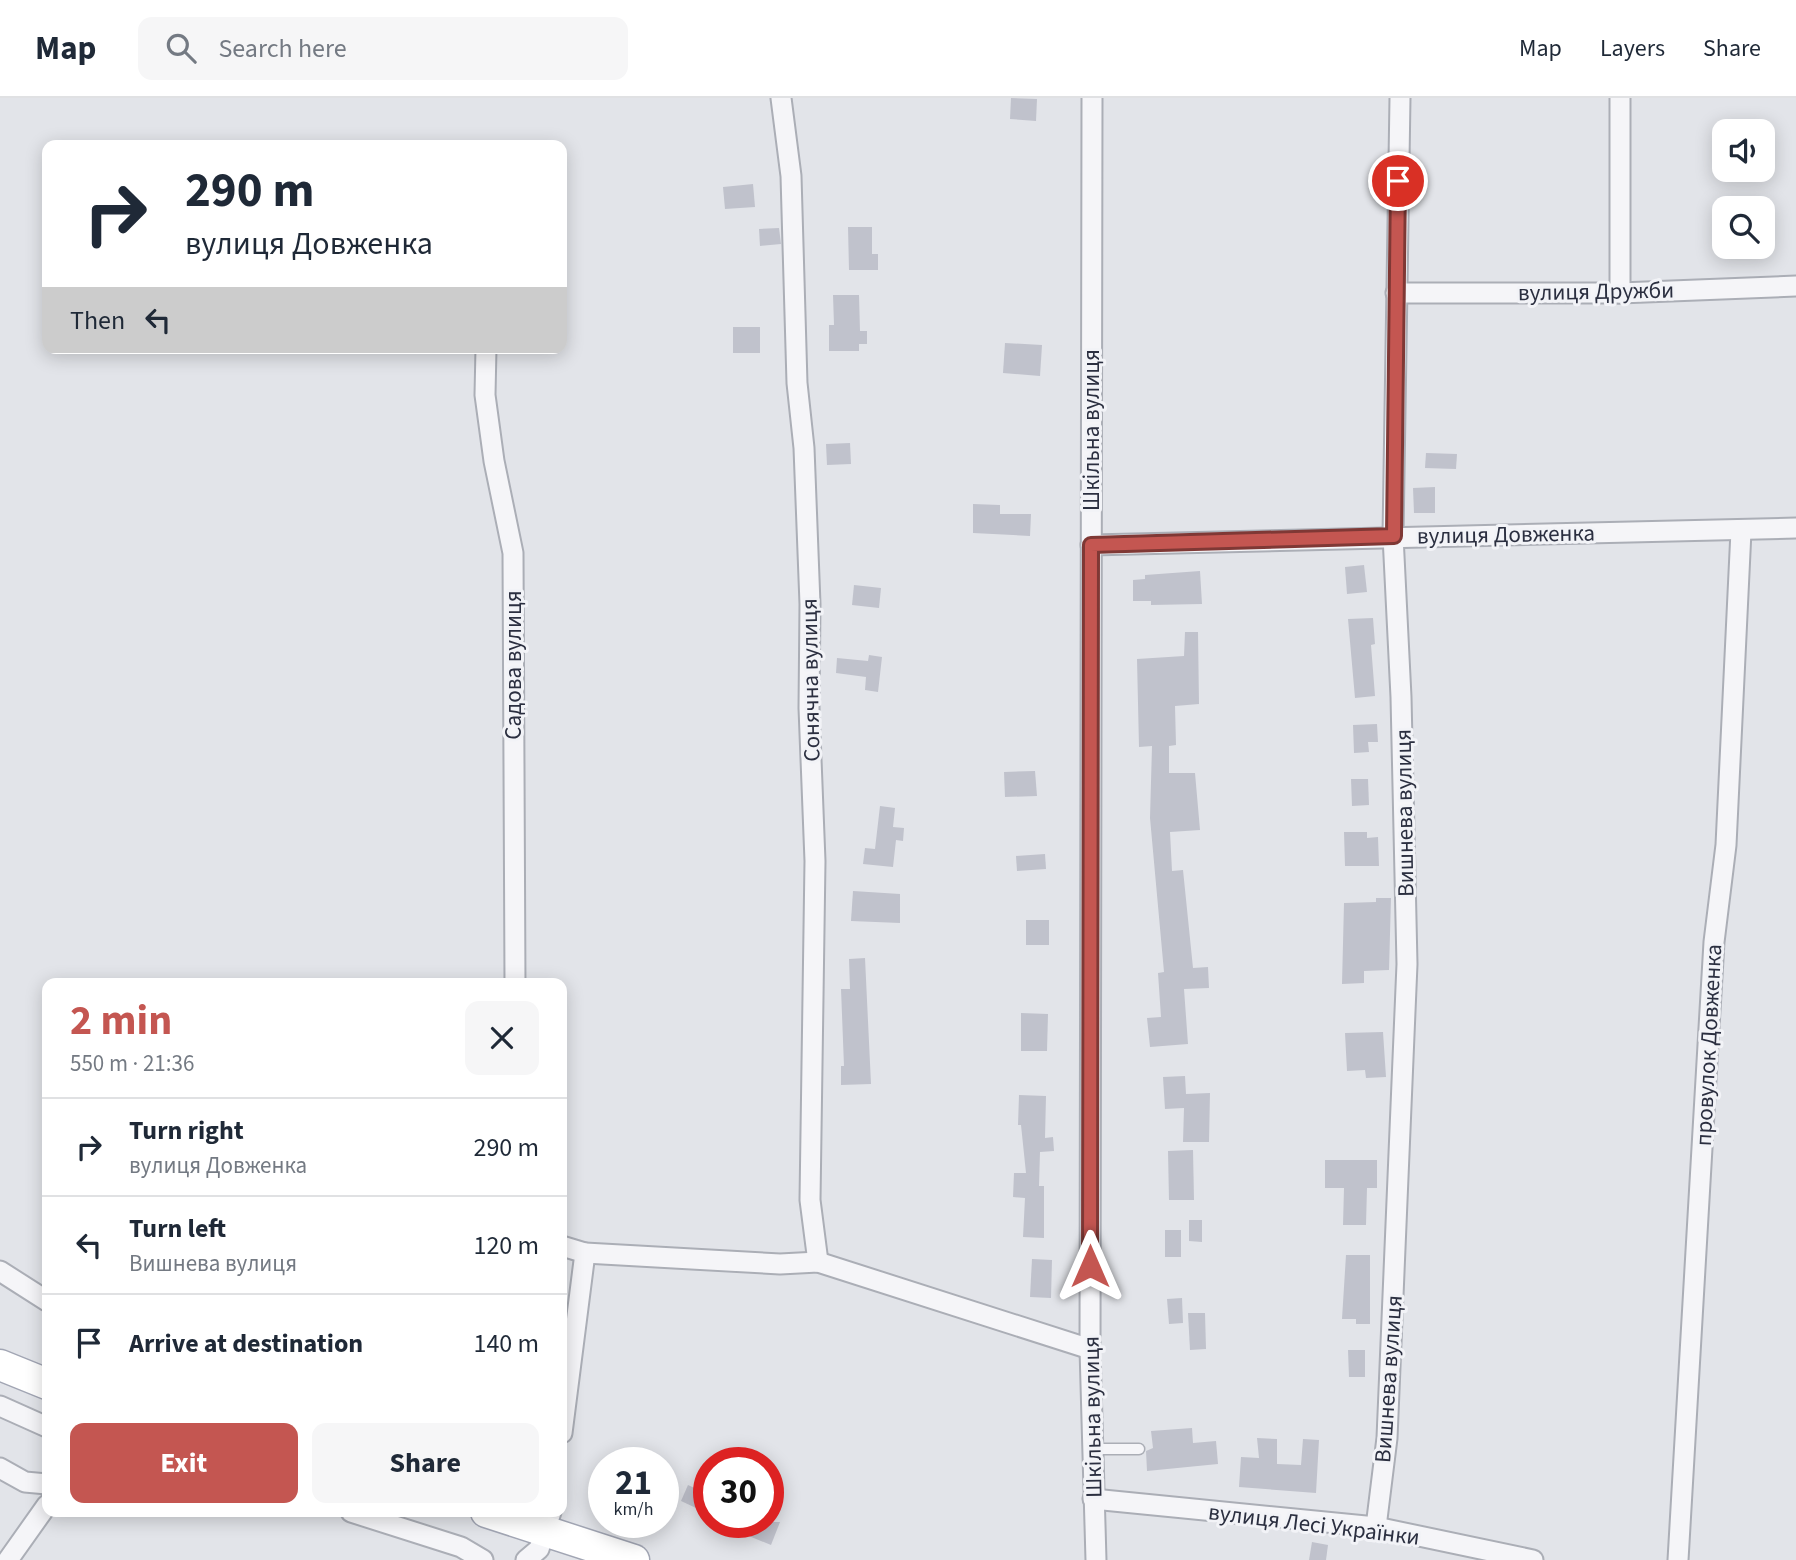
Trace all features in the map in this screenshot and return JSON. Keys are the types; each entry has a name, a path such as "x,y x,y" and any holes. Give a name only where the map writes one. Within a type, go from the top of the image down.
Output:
{"main road":[{"path":"0,1365 42,1382"},
{"path":"520,1517 548,1521 634,1560"}],"street":[{"name":"Сонячна вулиця","path":"781,98 791,176 797,310 797,383 803,448 810,604 809,708 815,861 810,1200 818,1262"},
{"name":"Шкільна вулиця","path":"1092,98 1090,1349 1096,1560"},
{"name":"Вишнева вулиця","path":"1376,1527 1387,1438 1406,964 1401,698 1394,536 1400,98"},
{"path":"1620,98 1620,293"},
{"name":"вулиця Дружби","path":"1396,293 1620,293 1796,286"},
{"name":"Садова вулиця","path":"486,354 485,395 494,460 513,553 515,978"},
{"name":"вулиця Довженка","path":"1091,545 1796,528"},
{"name":"провулок Довженка","path":"1678,1560 1714,942 1726,845 1741,531"},
{"path":"567,1248 585,1253 780,1264 818,1262 1090,1349"},
{"path":"567,1394 585,1253"},
{"path":"0,1271 42,1298"},
{"path":"0,1406 42,1425"},
{"path":"0,1468 25,1482 42,1484"},
{"name":"вулиця Лесі Українки","path":"1093,1499 1376,1527 1533,1560"},
{"path":"8,1560 42,1512"},
{"path":"367,1517 461,1547 483,1560"},
{"path":"526,1560 539,1549 548,1521"}],"lane":[{"path":"1092,1449 1139,1448"}],"building":[{"path":"1011,98 1037,99 1036,121 1010,119"},
{"path":"753,184 755,207 725,209 723,187"},
{"path":"848,227 872,227 872,254 878,254 878,270 849,270"},
{"path":"779,228 781,244 760,246 759,229"},
{"path":"833,295 859,295 860,331 867,331 867,344 859,344 859,351 829,351 829,325 834,325"},
{"path":"733,327 760,327 760,353 733,353"},
{"path":"1005,343 1042,345 1040,376 1003,373"},
{"path":"850,443 851,464 827,465 826,444"},
{"path":"1426,453 1457,454 1456,469 1425,468"},
{"path":"1435,487 1435,513 1414,513 1413,488"},
{"path":"973,504 1000,505 1000,514 1031,514 1030,536 973,533"},
{"path":"1364,565 1367,592 1347,594 1345,567"},
{"path":"1200,571 1202,604 1151,605 1151,601 1133,601 1133,580 1145,579 1145,575"},
{"path":"854,585 881,588 879,608 852,605"},
{"path":"1373,618 1375,644 1371,645 1375,696 1355,698 1348,619"},
{"path":"1185,632 1198,632 1199,704 1175,706 1176,745 1169,746 1169,773 1195,773 1200,830 1170,832 1172,871 1183,870 1193,968 1208,967 1209,988 1184,989 1188,1044 1150,1047 1147,1018 1161,1017 1158,973 1164,972 1150,818 1152,746 1139,747 1137,659 1184,656"},
{"path":"869,655 882,657 878,692 865,690 866,677 836,673 837,658 868,661"},
{"path":"1377,724 1378,742 1368,742 1369,752 1354,753 1353,725"},
{"path":"1035,771 1037,796 1005,797 1004,772"},
{"path":"1351,779 1368,779 1369,805 1352,806"},
{"path":"880,806 895,808 893,827 904,828 903,841 896,840 893,867 863,864 865,848 875,849"},
{"path":"1344,832 1367,832 1367,838 1378,837 1379,866 1345,866"},
{"path":"1045,854 1046,869 1017,871 1016,856"},
{"path":"853,891 900,894 900,923 851,921"},
{"path":"1376,898 1391,898 1389,970 1364,971 1364,983 1342,984 1344,903 1376,902"},
{"path":"1026,920 1049,920 1049,945 1026,945"},
{"path":"865,958 871,1084 841,1085 841,1066 844,1066 841,989 850,989 849,959"},
{"path":"1021,1013 1048,1014 1047,1051 1021,1051"},
{"path":"1383,1032 1386,1077 1366,1078 1365,1070 1347,1071 1345,1033"},
{"path":"1185,1076 1186,1094 1210,1093 1209,1142 1183,1142 1184,1108 1165,1109 1163,1077"},
{"path":"1019,1095 1046,1096 1045,1138 1053,1137 1054,1151 1040,1152 1039,1186 1044,1186 1044,1238 1023,1237 1025,1198 1013,1197 1014,1173 1026,1173 1021,1125 1018,1125"},
{"path":"1193,1150 1194,1200 1169,1200 1168,1151"},
{"path":"1325,1160 1377,1160 1377,1188 1367,1188 1366,1225 1343,1225 1344,1188 1325,1188"},
{"path":"1189,1220 1202,1220 1202,1242 1189,1241"},
{"path":"1165,1230 1181,1230 1181,1257 1165,1257"},
{"path":"1346,1255 1370,1255 1370,1324 1356,1324 1356,1319 1342,1319"},
{"path":"1032,1259 1052,1260 1051,1298 1030,1297"},
{"path":"1182,1298 1183,1323 1169,1324 1167,1299"},
{"path":"1188,1313 1205,1313 1206,1349 1190,1350"},
{"path":"1348,1350 1365,1350 1365,1377 1349,1377"},
{"path":"1192,1428 1193,1443 1216,1441 1218,1464 1147,1471 1146,1451 1153,1448 1151,1431"},
{"path":"1257,1438 1277,1439 1277,1464 1301,1465 1303,1439 1319,1440 1316,1493 1239,1487 1241,1457 1259,1458"},
{"path":"688,1485 693,1487 693,1507 681,1501"},
{"path":"754,1538 774,1538 771,1545"},
{"path":"1312,1542 1328,1545 1326,1560 1309,1560"}],"route":[{"path":"1090,1266 1091,545 1394,536 1398,181"}]}
